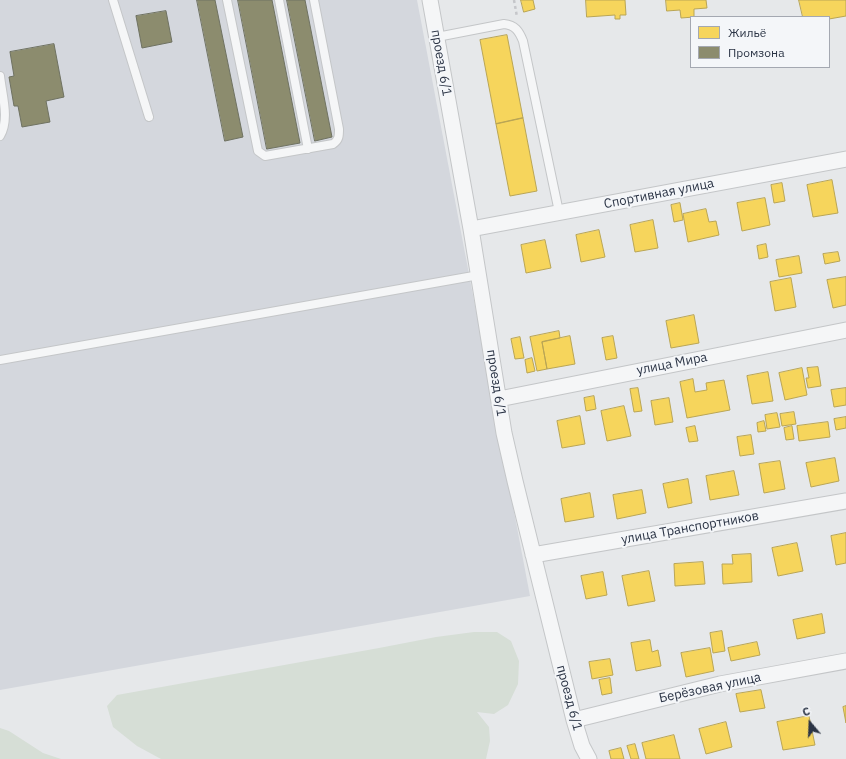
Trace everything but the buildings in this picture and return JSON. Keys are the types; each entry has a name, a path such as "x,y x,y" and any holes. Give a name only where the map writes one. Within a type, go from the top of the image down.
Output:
{"street":[{"name":"проезд 6/1","path":"430,0 472,229 504,433 574,720 582,746 589,759"},
{"name":"Спортивная улица","path":"472,229 846,159"},
{"name":"улица Мира","path":"499,399 846,330"},
{"name":"улица Транспортников","path":"533,555 846,501"},
{"name":"Берёзовая улица","path":"574,720 720,684 846,661"}],"lane":[{"path":"114,0 149,117"},
{"path":"227,0 258,150 265,156 333,144 338,141 339,129 314,0"},
{"path":"279,0 308,149"},
{"path":"437,37 504,24 514,26 518,29 525,48 559,212"},
{"path":"0,76 6,121 4,130 0,136"},
{"path":"0,360 479,275"}],"shaded area":[{"path":"0,0 417,0 530,596 0,690"},
{"path":"474,632 497,632 511,641 519,661 518,684 508,705 494,714 477,712 489,727 490,741 486,759 161,759 137,746 113,727 107,706 117,695 436,637"},
{"path":"0,728 9,731 43,753 61,759 0,759"}]}
